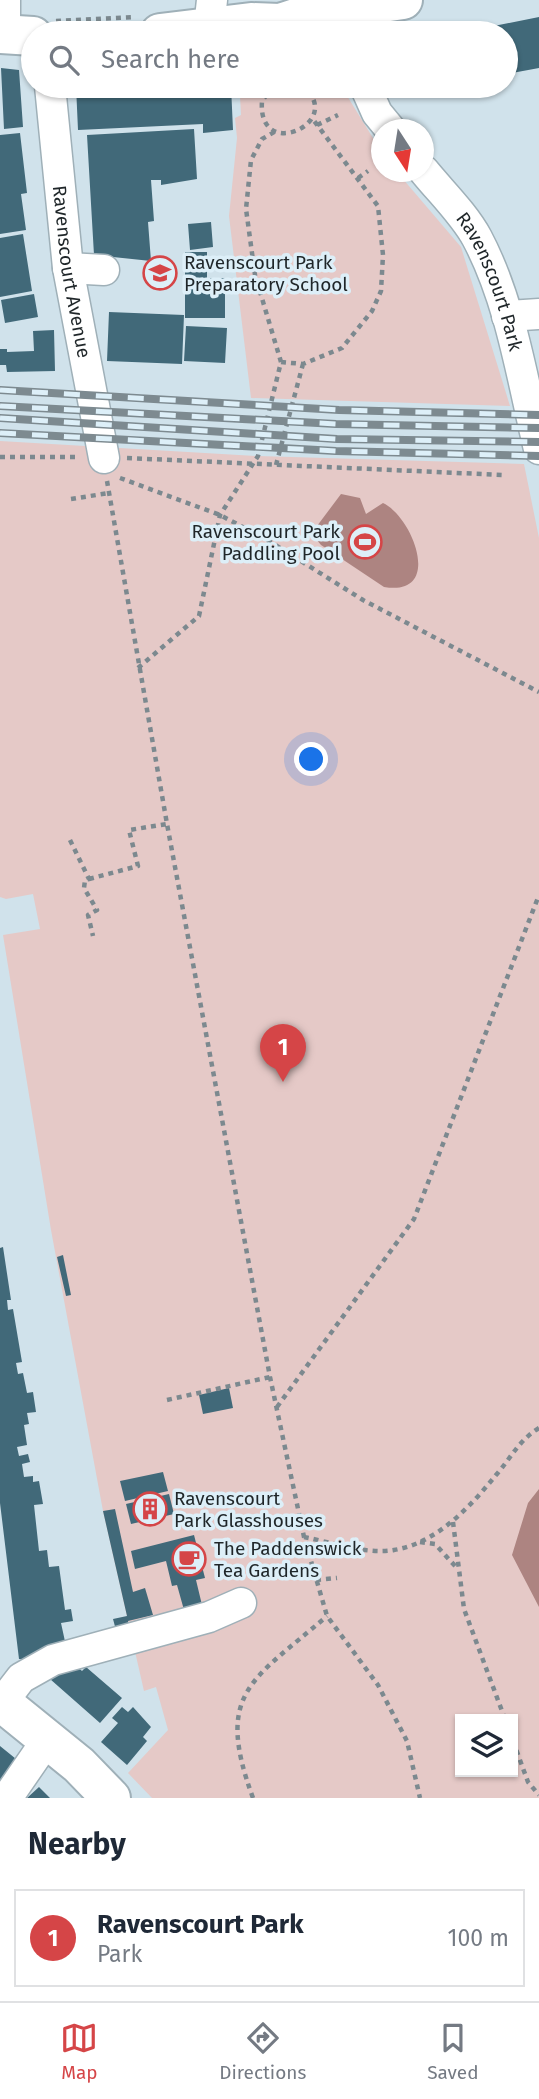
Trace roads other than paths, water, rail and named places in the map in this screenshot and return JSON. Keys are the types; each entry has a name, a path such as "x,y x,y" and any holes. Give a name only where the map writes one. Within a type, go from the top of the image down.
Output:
{"main road":[{"path":"286,21 308,14 352,12 403,0"},
{"path":"172,21 210,14 246,21"},
{"path":"1,1702 111,1798"}],"street":[{"name":"Ravenscourt Avenue","path":"51,98 69,272 105,465"},
{"path":"370,98 382,119"},
{"name":"Ravenscourt Park","path":"433,182 475,236 507,316 539,449"},
{"path":"69,272 104,270"},
{"path":"507,316 539,314"},
{"path":"1,1702 21,1678 46,1663 209,1617 241,1603"},
{"path":"7,1798 47,1740"}],"railway":[{"path":"0,390 339,410 539,415"},
{"path":"0,406 336,424 539,428"},
{"path":"0,418 337,439 539,442"},
{"path":"0,433 336,451 539,456"}],"place":[{"name":"Ravenscourt Park Preparatory School","path":"160,273"},
{"name":"Ravenscourt Park Paddling Pool","path":"365,542"},
{"name":"Ravenscourt Park","path":"283,1082"},
{"name":"Ravenscourt Park Glasshouses","path":"150,1509"},
{"name":"The Paddenswick Tea Gardens","path":"189,1559"}]}
